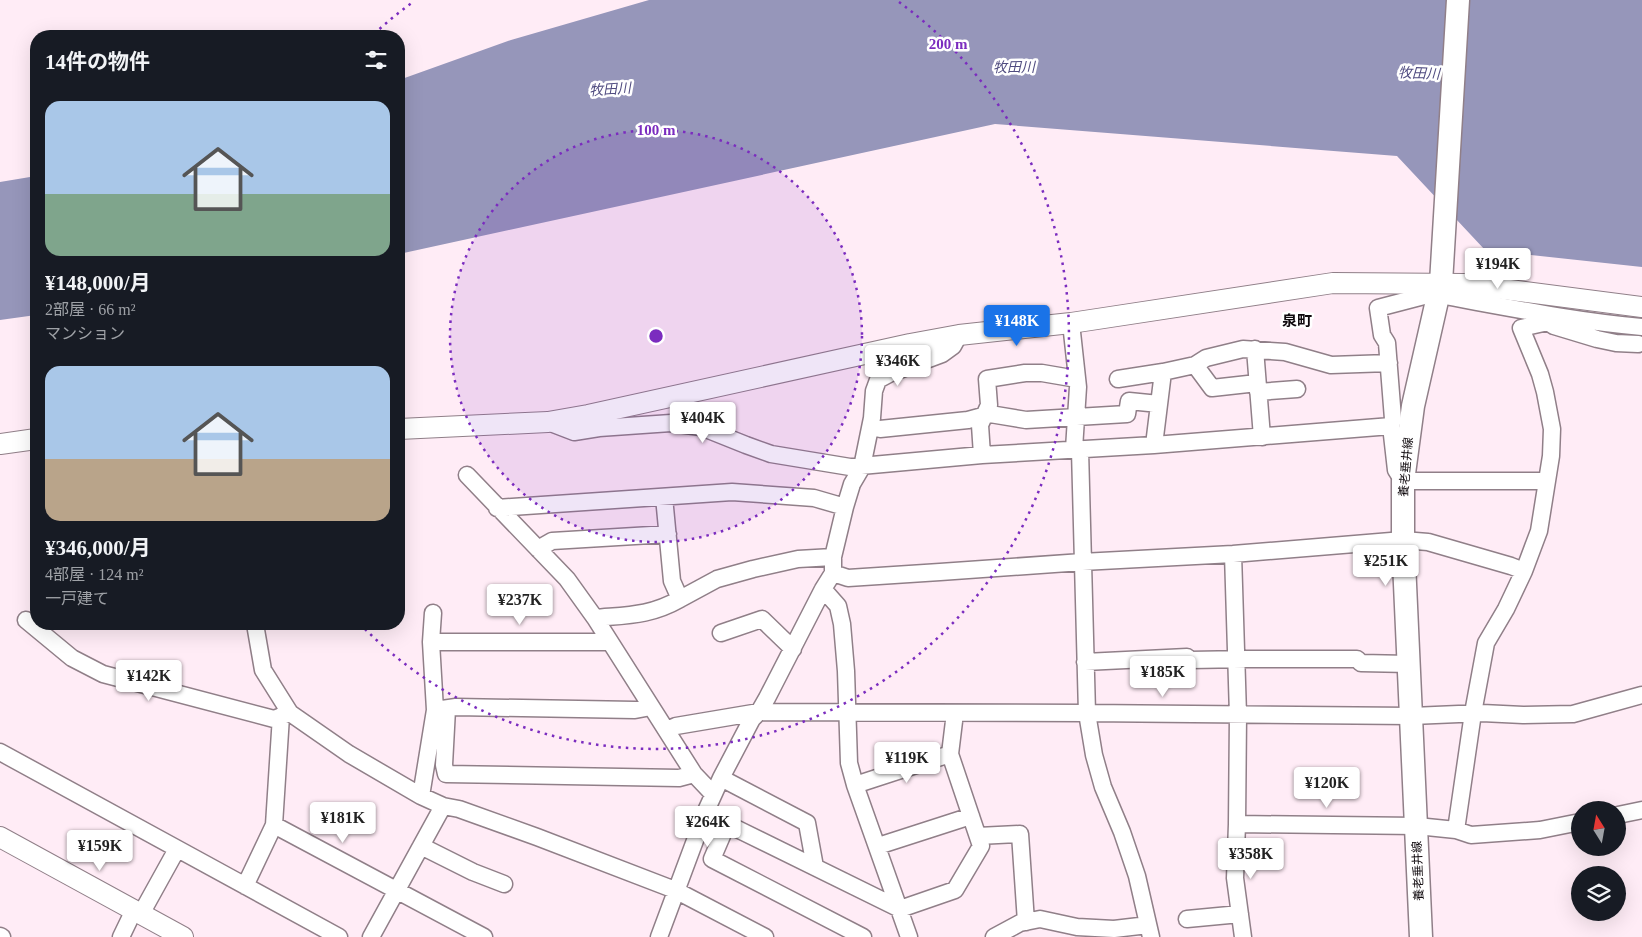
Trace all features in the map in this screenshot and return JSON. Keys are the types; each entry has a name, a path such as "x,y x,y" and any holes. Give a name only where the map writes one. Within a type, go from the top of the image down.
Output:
{"main road":[{"name":"養老垂井線","path":"1421,937 1403,540 1403,481 1413,406 1440,289 1458,0"}],"street":[{"path":"405,430 548,422 959,335 1071,323 1333,282 1440,289 1549,319 1642,327"},
{"path":"1546,481 1403,481 1396,470 1391,426 1393,419 1388,343 1382,335 1378,308 1424,296 1440,289 1464,284 1642,307"},
{"path":"1549,319 1554,326 1597,340 1638,344"},
{"path":"1456,830 1473,713 1486,644 1506,609 1524,571 1539,531 1551,456 1552,429 1540,374 1521,328 1549,319"},
{"path":"994,937 1020,923 1040,919 1091,933 1114,929 1149,931 1137,876 1122,832 1103,787 1094,755 1087,713 1075,418 1078,387 1071,323"},
{"path":"658,937 713,794 752,719 759,712 793,649 833,565 845,507 852,484 862,467 872,418 874,391 878,380 891,373 942,354 953,346 959,335"},
{"path":"1118,379 1195,365 1206,358 1243,349 1296,355 1331,365 1390,363"},
{"path":"1255,350 1262,437"},
{"path":"1195,365 1212,388 1297,389"},
{"path":"982,455 980,425 989,405 987,379 1025,372 1077,379"},
{"path":"1154,445 1163,372"},
{"path":"880,429 968,420 990,414 1026,420 1127,414 1129,401 1159,404"},
{"path":"548,422 574,432 599,428 671,423 701,427 746,446 771,454 850,467 982,455 1154,445 1391,426"},
{"path":"0,444 30,441"},
{"path":"467,475 567,579 595,618 694,774 713,794"},
{"path":"497,508 732,492 814,498 845,507"},
{"path":"664,497 672,582 680,599"},
{"path":"538,549 552,541 668,534"},
{"path":"595,618 645,614 665,607 717,579 753,568 798,559 833,565 848,578 1233,554 1403,540 1428,542 1524,571"},
{"path":"1233,554 1238,715 1235,878 1243,937"},
{"path":"823,588 838,606 842,624 846,670 849,763 909,937"},
{"path":"433,613 431,642 441,710 446,774 679,778 694,774"},
{"path":"721,633 762,619 793,649"},
{"path":"26,620 30,623"},
{"path":"38,630 72,658 103,674 274,719 286,714"},
{"path":"256,630 264,670 286,714 349,754 421,796 443,806 459,809 538,837 675,890 765,937"},
{"path":"431,642 609,642"},
{"path":"1085,662 1187,657 1190,660 1330,659 1357,660 1361,663 1409,664"},
{"path":"667,730 676,726 759,712 1412,716 1473,713 1573,714 1642,695"},
{"path":"441,710 456,708 635,710 650,707"},
{"path":"421,796 441,710"},
{"path":"706,811 727,824 900,909 955,890 981,846 950,754 955,713"},
{"path":"245,886 274,825 286,714"},
{"path":"0,752 339,937"},
{"path":"855,784 950,754"},
{"path":"721,778 808,823 815,867"},
{"path":"371,937 443,806"},
{"path":"1626,813 1642,810"},
{"path":"878,846 971,816"},
{"path":"727,824 712,858 863,937"},
{"path":"1237,824 1417,826 1456,830 1471,835 1540,830 1571,824"},
{"path":"274,825 484,937"},
{"path":"978,836 1020,834 1026,922"},
{"path":"0,837 183,937"},
{"path":"421,846 473,872 504,884"},
{"path":"121,937 177,849"},
{"path":"1187,920 1240,914"}],"water":[{"name":"牧田川","path":"649,0 1642,0 1642,267 1485,250 1397,156 995,124 405,253 405,78 511,40"},
{"path":"30,177 30,316 0,320 0,182"}],"district":[{"name":"泉町","path":"1297,321"}]}
